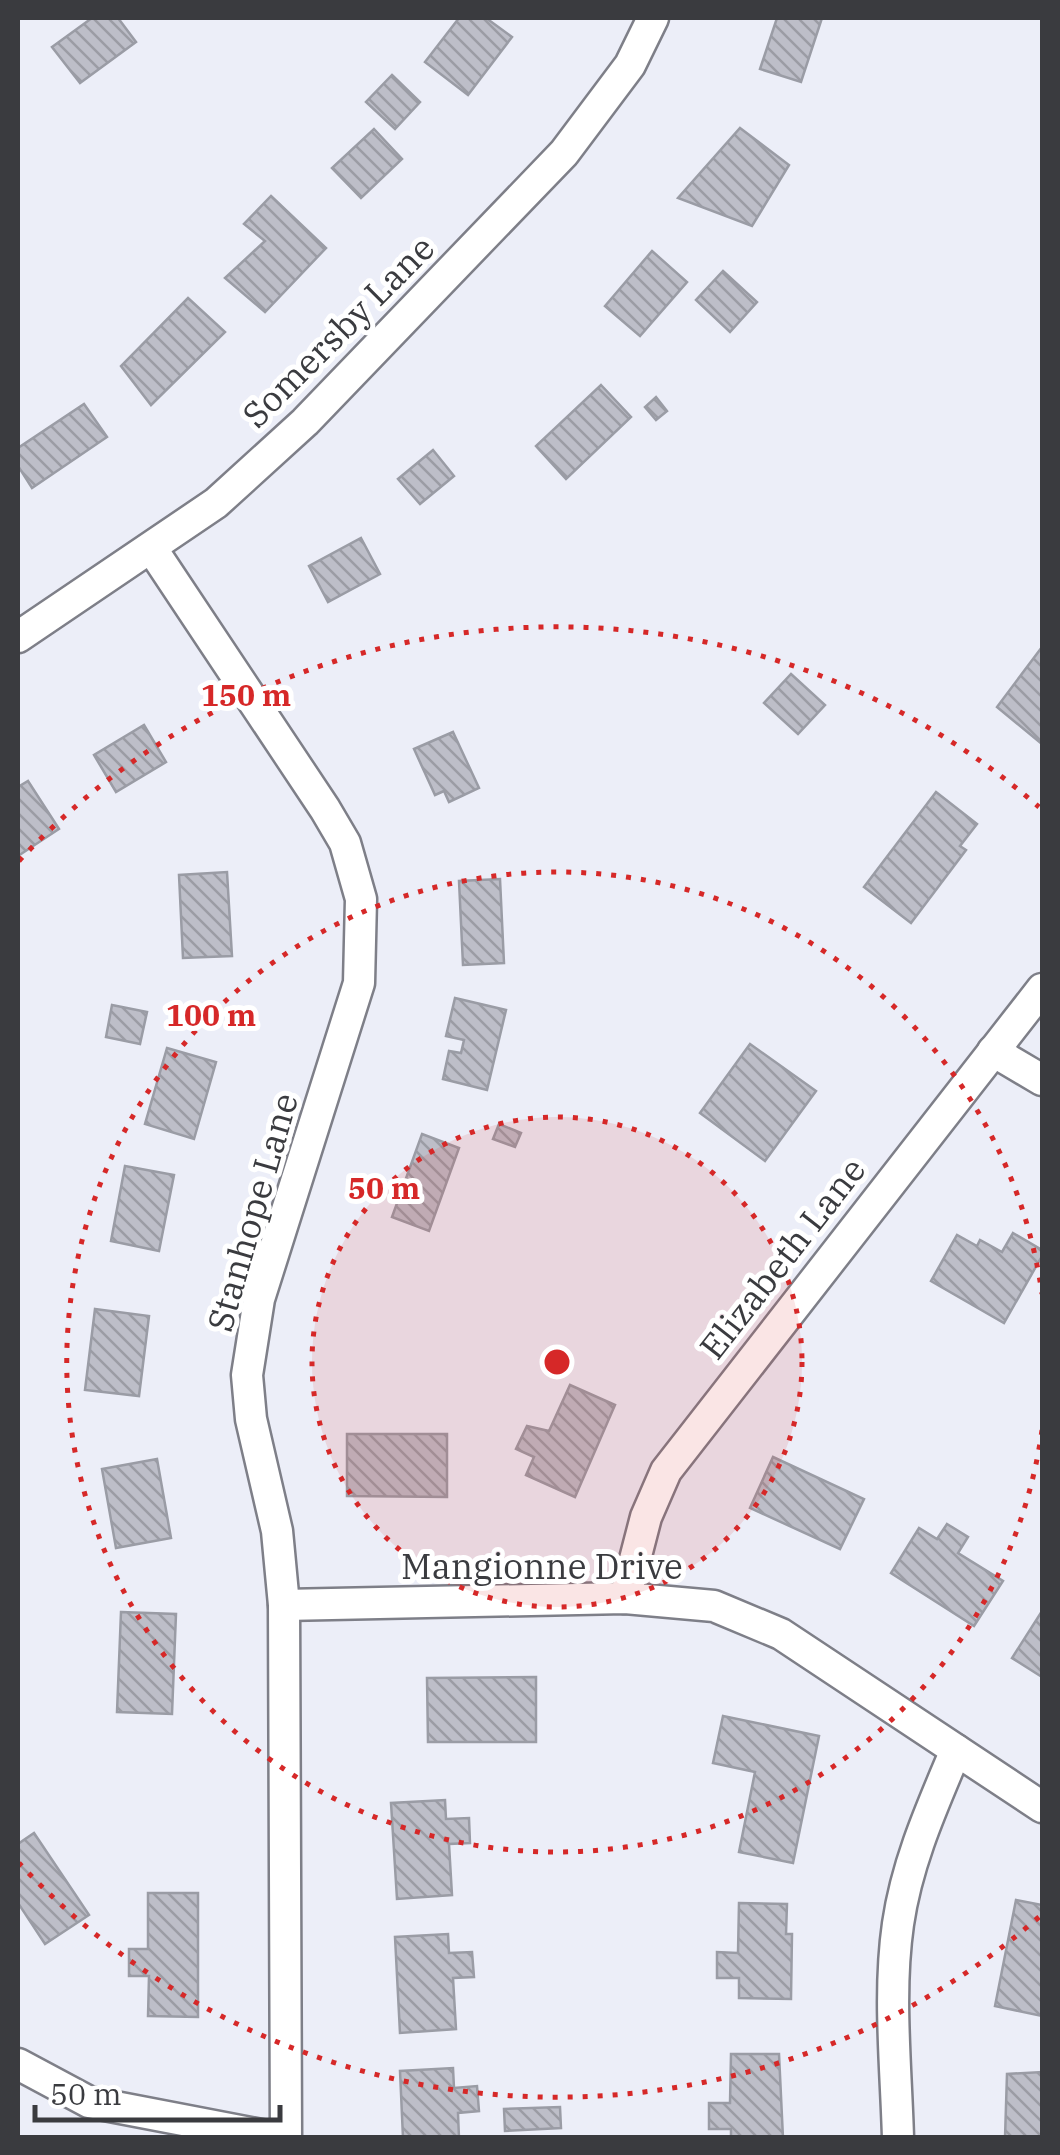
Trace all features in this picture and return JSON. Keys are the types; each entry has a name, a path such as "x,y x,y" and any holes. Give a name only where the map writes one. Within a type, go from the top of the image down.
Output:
{"street":[{"name":"Somersby Lane","path":"18,637 216,503 305,422 564,153 630,65 654,18"},
{"name":"Stanhope Lane","path":"152,549 325,809 345,843 361,900 359,983 259,1299 248,1347 248,1396 272,1500 284,1605 286,2138"},
{"name":"Elizabeth Lane","path":"626,1598 646,1516 666,1471 1042,989"},
{"path":"994,1051 1042,1080"},
{"name":"Mangionne Drive","path":"284,1605 626,1598 662,1599 739,1613 781,1634 1042,1807"},
{"path":"898,2138 898,1924 924,1826 956,1750"},
{"path":"18,2064 90,2102 276,2138"}],"building":[{"path":"92,18 118,18 136,42 80,83 52,47"},
{"path":"459,18 486,18 512,37 468,95 425,62"},
{"path":"777,18 822,18 801,82 760,69"},
{"path":"392,75 420,102 395,129 366,102"},
{"path":"740,128 789,165 752,226 678,198"},
{"path":"374,129 402,159 361,198 332,168"},
{"path":"271,196 326,248 265,312 225,278 265,241 244,224"},
{"path":"652,251 687,282 640,336 605,306"},
{"path":"723,271 757,302 730,332 696,300"},
{"path":"188,298 225,332 151,405 121,366"},
{"path":"601,385 631,417 566,479 536,446"},
{"path":"656,397 667,411 656,420 645,407"},
{"path":"84,404 107,437 32,488 18,466 18,448"},
{"path":"433,450 454,476 420,504 398,479"},
{"path":"361,538 380,574 328,602 309,566"},
{"path":"1042,647 1042,744 997,707"},
{"path":"791,674 825,705 798,734 764,703"},
{"path":"144,725 166,762 116,792 94,755"},
{"path":"453,732 479,788 449,802 444,791 435,795 414,749"},
{"path":"28,781 59,829 18,856 18,787"},
{"path":"936,792 977,824 960,846 966,850 911,923 864,887"},
{"path":"227,872 232,956 183,958 179,875"},
{"path":"500,879 504,963 463,965 459,881"},
{"path":"455,998 506,1010 487,1090 443,1079 449,1051 461,1053 464,1040 446,1036"},
{"path":"112,1005 147,1012 140,1044 106,1037"},
{"path":"750,1044 816,1091 765,1161 700,1113"},
{"path":"167,1048 216,1062 194,1139 145,1124"},
{"path":"499,1124 521,1133 515,1147 493,1139"},
{"path":"422,1134 459,1148 429,1231 392,1217"},
{"path":"125,1166 174,1175 159,1251 111,1241"},
{"path":"1013,1233 1042,1250 1042,1256 1004,1323 931,1281 957,1235 977,1246 980,1240 1002,1252"},
{"path":"95,1309 149,1316 139,1396 85,1390"},
{"path":"570,1385 615,1405 575,1497 526,1475 534,1457 516,1449 527,1426 549,1431"},
{"path":"347,1434 447,1434 447,1497 347,1496"},
{"path":"773,1457 864,1499 840,1549 750,1508"},
{"path":"157,1459 171,1538 116,1548 102,1469"},
{"path":"947,1524 968,1537 958,1553 1003,1581 974,1626 891,1573 919,1528 937,1539"},
{"path":"1042,1611 1042,1677 1012,1658"},
{"path":"121,1612 176,1614 172,1714 117,1712"},
{"path":"536,1677 536,1742 428,1742 427,1678"},
{"path":"723,1716 819,1736 793,1863 739,1852 755,1772 713,1763"},
{"path":"445,1800 446,1819 469,1818 470,1843 449,1844 452,1895 397,1899 391,1803"},
{"path":"34,1833 89,1915 45,1944 18,1903 18,1844"},
{"path":"148,1893 198,1893 198,2017 148,2016 149,1976 129,1976 129,1949 148,1949"},
{"path":"1016,1900 1042,1905 1042,2016 995,2006"},
{"path":"739,1903 787,1904 786,1934 792,1934 791,1999 739,1998 739,1978 717,1978 717,1952 738,1953"},
{"path":"448,1934 449,1953 472,1952 474,1977 453,1978 456,2029 400,2033 395,1937"},
{"path":"731,2054 779,2054 783,2138 731,2138 731,2129 709,2129 709,2103 730,2103"},
{"path":"453,2068 454,2088 477,2086 479,2111 458,2113 459,2138 403,2138 400,2071"},
{"path":"1042,2072 1042,2138 1005,2138 1007,2074"},
{"path":"560,2107 561,2128 505,2131 504,2109"}]}
